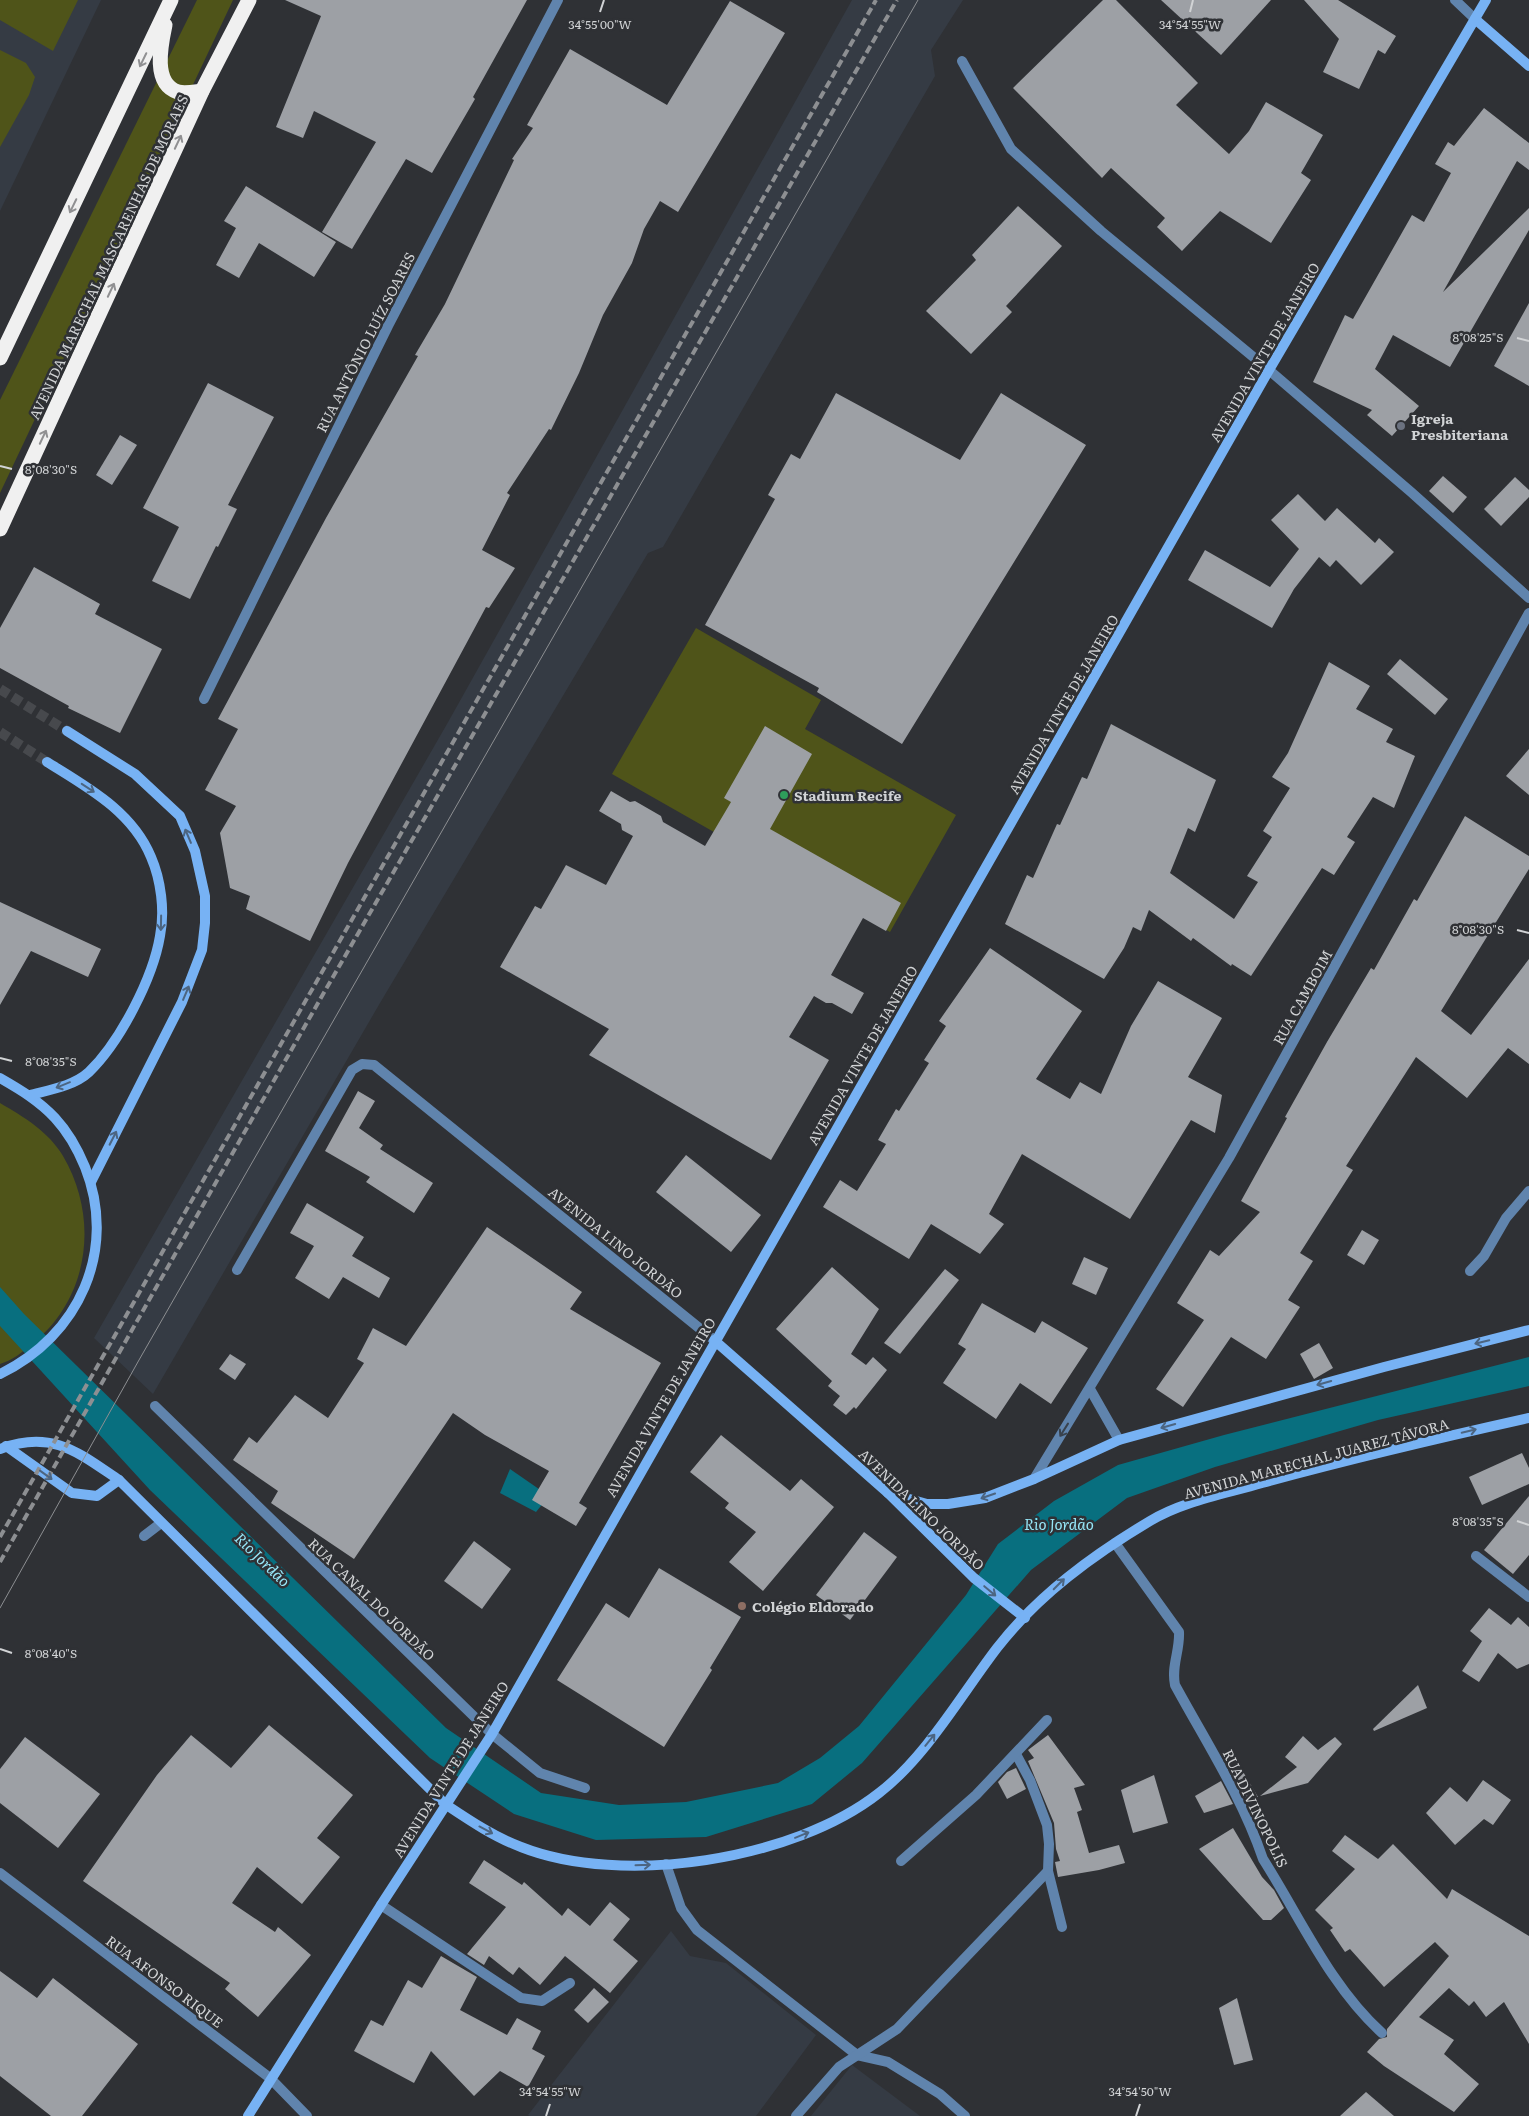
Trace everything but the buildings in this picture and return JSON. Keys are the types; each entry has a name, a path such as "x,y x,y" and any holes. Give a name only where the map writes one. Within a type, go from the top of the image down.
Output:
{"highway":[{"name":"AVENIDA MARECHAL MASCARENHAS DE MORAES","path":"0,529 202,91 248,0"},
{"path":"170,2 162,37 160,61 162,76 168,86 178,92 202,91"},
{"path":"0,358 170,2"}],"main road":[{"name":"AVENIDA VINTE DE JANEIRO","path":"248,2116 270,2078 489,1738 714,1340 1269,370 1486,0"},
{"path":"1475,19 1529,66"},
{"path":"67,731 135,774 180,816 194,851 205,896 203,941 195,971 182,1002 90,1182"},
{"path":"30,1095 61,1087 88,1073 121,1034 156,955 161,934 162,900 151,857 132,825 104,798 47,762"},
{"path":"0,1078 30,1095 56,1119 72,1141 90,1182 97,1214 96,1245 89,1277 76,1306 57,1332 40,1350 18,1365 0,1374"},
{"path":"888,1493 927,1504 957,1504 985,1498 1034,1480 1119,1440 1384,1367 1529,1330"},
{"name":"AVENIDA LINO JORDÃO","path":"714,1340 888,1493 974,1578 1025,1618"},
{"name":"AVENIDA MARECHAL JUAREZ TÁVORA","path":"447,1801 483,1829 522,1848 561,1858 611,1866 666,1864 746,1854 800,1837 834,1821 879,1793 917,1756 956,1708 999,1646 1025,1618 1067,1577 1115,1543 1155,1518 1193,1503 1408,1445 1529,1418"},
{"path":"3,1447 39,1442 71,1448 119,1480 447,1801"},
{"path":"3,1447 72,1493 97,1496 119,1480"}],"street":[{"name":"RUA ANTÔNIO LUÍZ SOARES","path":"204,699 388,326 558,0"},
{"path":"1454,0 1475,19"},
{"path":"962,61 1011,149 1101,230 1404,486 1529,598"},
{"name":"RUA CAMBOIM","path":"1034,1480 1229,1158 1529,613"},
{"name":"AVENIDA LINO JORDÃO","path":"237,1270 329,1106 352,1070 362,1064 374,1065 714,1340"},
{"path":"1470,1271 1484,1256 1506,1218 1529,1191"},
{"path":"1090,1389 1119,1440"},
{"name":"RUA CANAL DO JORDÃO","path":"155,1406 489,1738 540,1772 585,1788"},
{"path":"144,1536 161,1522"},
{"name":"RUA DIVINOPOLIS","path":"1115,1543 1178,1632 1180,1644 1172,1671 1175,1685 1231,1785 1256,1839 1263,1859 1341,1985 1363,2016 1382,2033"},
{"path":"1476,1556 1529,1597"},
{"path":"901,1861 962,1807 1016,1754 1047,1720"},
{"path":"1016,1754 1030,1780 1047,1824 1049,1844 1048,1871 1062,1928"},
{"path":"666,1864 681,1908 697,1930 857,2055 888,2062 940,2094 965,2116"},
{"path":"796,2116 839,2067 897,2029 1048,1871"},
{"name":"RUA AFONSO RIQUE","path":"0,1873 270,2078 307,2116"},
{"path":"381,1905 521,1998 542,2001 570,1983"}],"shaded area":[{"path":"0,0 101,0 0,211"},
{"path":"852,0 963,0 931,50 935,76 663,547 648,553 380,1003 153,1394 94,1338 447,724"},
{"path":"671,1931 690,1956 726,1963 816,2035 756,2116 528,2115"},
{"path":"852,2065 920,2116 811,2116"}],"green space":[{"path":"0,0 78,0 53,51 0,20"},
{"path":"197,0 233,0 0,493 0,400"},
{"path":"0,50 26,63 35,77 29,95 0,147"},
{"name":"Stadium Recife","path":"696,628 821,700 805,729 956,815 890,932 612,774"},
{"path":"0,1103 43,1132 63,1156 75,1180 82,1206 84,1231 83,1257 77,1281 66,1304 51,1326 32,1344 13,1358 0,1364"}],"water":[{"name":"Rio Jordão","path":"0,1287 24,1314 446,1728 541,1793 619,1805 686,1802 778,1783 820,1758 859,1726 966,1595 998,1544 1054,1501 1118,1465 1224,1435 1529,1357 1529,1386 1378,1420 1215,1467 1127,1498 1031,1570 862,1763 812,1804 706,1837 596,1840 514,1814 430,1758 150,1490 0,1326"},
{"path":"510,1469 549,1496 536,1512 500,1493"}],"tunnel":[{"path":"0,689 67,731"},
{"path":"0,732 47,762"}],"tram line":[{"path":"0,1608 139,1360 918,0"}],"railway":[{"path":"0,1537 876,0"},
{"path":"0,1562 322,996 897,0"}],"place":[{"name":"Igreja Presbiteriana","path":"1401,426"},
{"name":"Stadium Recife","path":"784,795"},
{"name":"Colégio Eldorado","path":"742,1606"}]}
